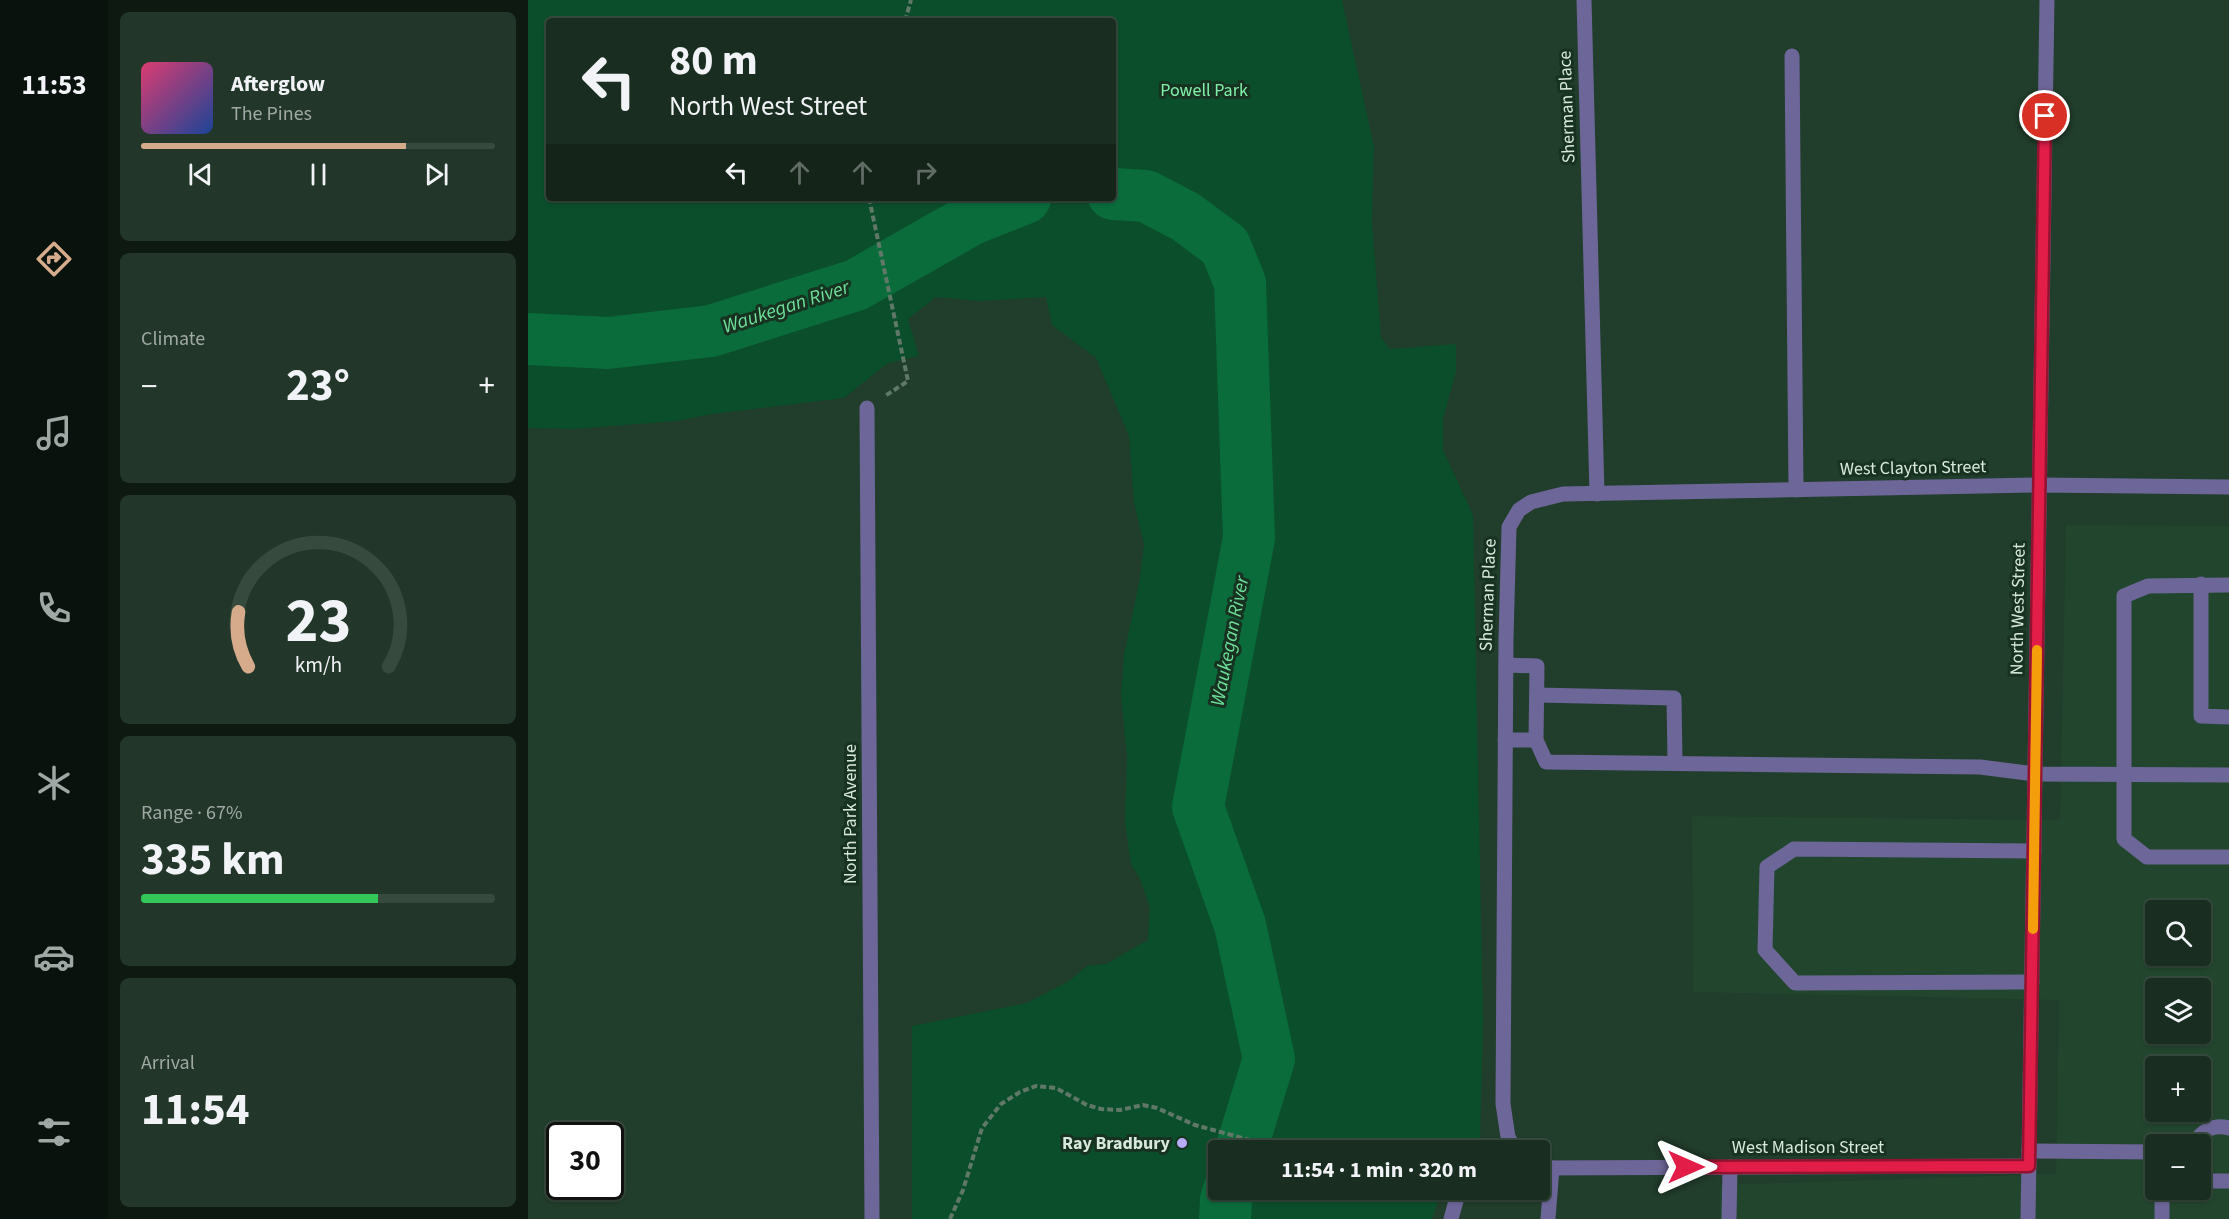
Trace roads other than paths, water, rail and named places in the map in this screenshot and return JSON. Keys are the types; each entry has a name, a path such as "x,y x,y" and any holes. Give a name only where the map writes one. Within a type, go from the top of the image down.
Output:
{"street":[{"name":"Sherman Place","path":"1508,1140 1503,1104 1509,527 1519,510 1531,502 1563,494 1597,494 1584,0"},
{"name":"North West Street","path":"2028,1219 2047,0"},
{"path":"1792,56 1796,490"},
{"name":"North Park Avenue","path":"867,408 872,1219"},
{"name":"West Clayton Street","path":"1597,494 2039,485 2229,487"},
{"path":"2201,584 2201,717 2229,717"},
{"path":"2229,585 2148,586 2124,596 2123,775 2124,839 2147,857 2229,857"},
{"path":"1506,665 1537,666 1536,740 1546,762 1980,767 2035,774 2229,776"},
{"path":"1537,695 1674,698 1675,762"},
{"path":"1505,740 1536,740"},
{"path":"2032,982 1795,982 1765,950 1765,938 1767,867 1794,849 2034,852"},
{"path":"2203,1134 2214,1127 2229,1128"},
{"name":"West Madison Street","path":"1550,1168 1730,1167 2029,1159 2145,1153"},
{"path":"1730,1167 1730,1219"},
{"path":"2211,1181 2229,1181"},
{"path":"1451,1219 1456,1200"},
{"path":"1547,1200 1548,1219"},
{"path":"2162,1200 2162,1219"}],"waterway":[{"name":"Waukegan River","path":"1116,194 1146,196 1186,217 1225,246 1240,283 1249,538 1198,807 1240,925 1269,1059 1244,1140"},
{"name":"Waukegan River","path":"528,339 608,343 711,331 856,285 972,219 1017,201"},
{"name":"Waukegan River","path":"1225,1219 1226,1200"}],"place":[{"name":"Ray Bradbury","path":"1182,1143"}],"park label":[{"name":"Powell Park","path":"1204,90"}]}
